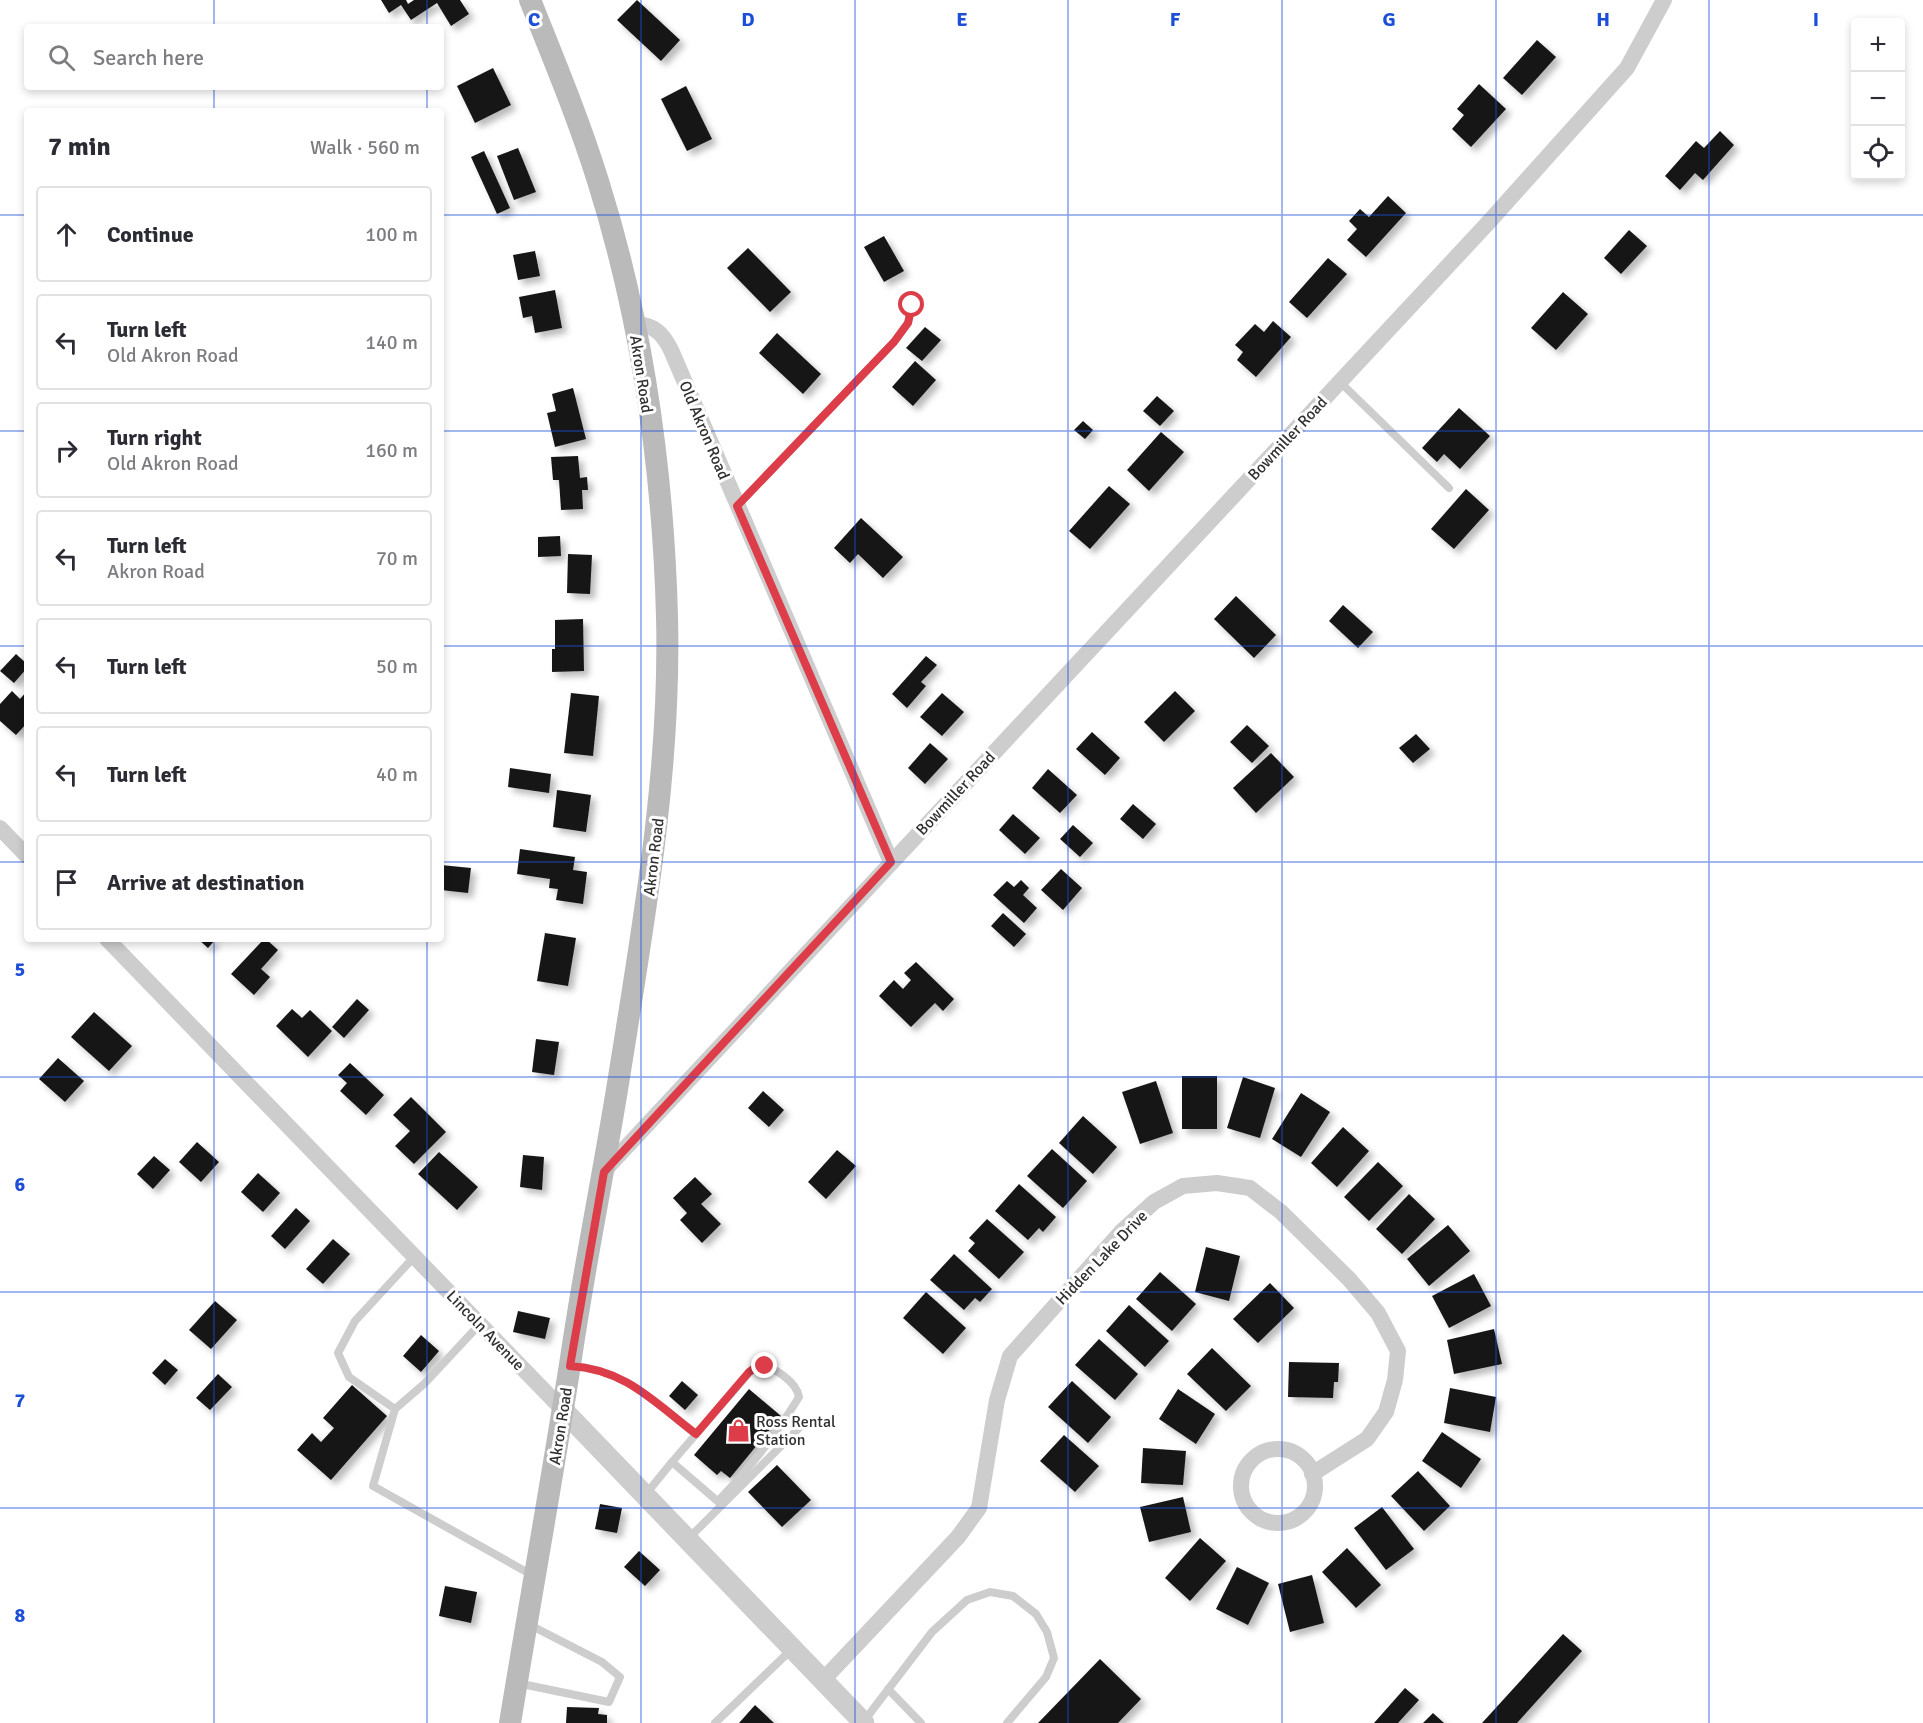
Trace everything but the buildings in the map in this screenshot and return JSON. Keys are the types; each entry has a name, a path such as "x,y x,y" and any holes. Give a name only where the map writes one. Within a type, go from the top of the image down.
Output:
{"main road":[{"name":"Akron Road","path":"510,1723 604,1172 652,868 666,739 667,617 661,508 649,409 634,324 598,182 575,115 530,0"}],"street":[{"name":"Bowmiller Road","path":"891,862 1487,224 1627,68 1664,0"},
{"name":"Old Akron Road","path":"634,324 654,328 668,343 891,862"},
{"path":"0,828 24,853"},
{"path":"604,1172 891,862"},
{"name":"Lincoln Avenue","path":"110,942 863,1723"},
{"name":"Hidden Lake Drive","path":"823,1680 957,1537 979,1508 997,1400 1010,1356 1121,1232 1154,1203 1183,1186 1217,1183 1250,1188 1281,1212 1350,1279 1378,1313 1398,1351 1395,1380 1386,1412 1367,1439 1312,1474"},
{"path":"1273,1449 1286,1450 1297,1455 1306,1463 1312,1474 1315,1485 1313,1498 1299,1516 1276,1523 1259,1517 1246,1505 1241,1482 1244,1470 1251,1460 1262,1453 1273,1449"}],"lane":[{"path":"737,506 894,342 908,323 912,305"},
{"path":"1340,382 1449,488"},
{"path":"395,1409 349,1377 338,1353 355,1321 415,1256"},
{"path":"480,1324 424,1384 395,1409 373,1486 535,1577"},
{"path":"570,1366 602,1370 629,1382 696,1434"},
{"path":"644,1496 756,1367 765,1366 777,1372 798,1390 799,1397 781,1425 720,1503 687,1540"},
{"path":"720,1503 801,1426"},
{"path":"672,1462 720,1503"},
{"path":"863,1723 932,1632 968,1600 990,1592 1013,1596 1036,1614 1047,1632 1054,1658 1046,1677 1007,1723"},
{"path":"517,1683 609,1702 620,1677 602,1662 527,1624"},
{"path":"715,1723 793,1649"},
{"path":"888,1689 921,1723"}],"place":[{"name":"Ross Rental Station","path":"738,1430"}],"route":[{"path":"765,1366 756,1367 749,1372 696,1434 629,1382 602,1370 570,1366 570,1360 604,1172 891,862 737,506 894,342 908,323 912,305"}]}
